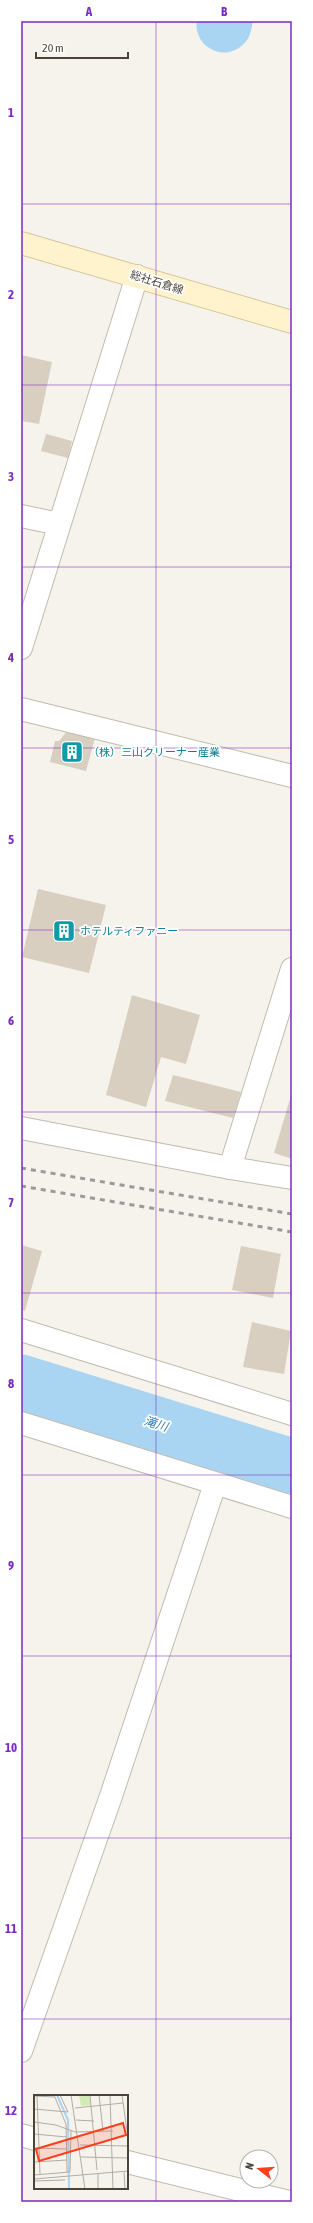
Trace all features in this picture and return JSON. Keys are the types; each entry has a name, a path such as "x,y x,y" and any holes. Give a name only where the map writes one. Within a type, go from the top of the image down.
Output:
{"main road":[{"name":"総社石倉線","path":"21,243 292,322"}],"street":[{"path":"21,648 137,276"},
{"path":"21,516 59,524"},
{"path":"21,709 292,776"},
{"path":"230,1168 292,970"},
{"path":"21,1128 230,1168 292,1178"},
{"path":"21,1330 292,1414"},
{"path":"21,1423 292,1507"},
{"path":"21,2051 110,1799 215,1484"},
{"path":"21,2135 34,2139"},
{"path":"128,2162 289,2202"}],"building":[{"path":"21,355 52,362 39,424 21,421"},
{"path":"46,434 72,441 68,458 41,451"},
{"name":"（株）三山クリーナー産業","path":"67,731 95,738 86,771 50,762 55,741 59,741"},
{"name":"ホテルティファニー","path":"38,889 106,905 89,973 22,957"},
{"path":"132,995 200,1015 186,1064 161,1057 146,1107 106,1095"},
{"path":"173,1075 241,1092 233,1118 165,1101"},
{"path":"292,1092 292,1159 274,1153"},
{"path":"21,1245 42,1251 25,1311 21,1310"},
{"path":"241,1246 281,1254 273,1298 232,1290"},
{"path":"252,1322 291,1331 284,1374 243,1367"}],"waterway":[{"path":"224,25 225,21"},
{"name":"滝川","path":"21,1382 292,1466"}],"railway":[{"path":"21,1168 292,1214"},
{"path":"21,1186 292,1232"}],"place":[{"name":"（株）三山クリーナー産業","path":"72,752"},
{"name":"ホテルティファニー","path":"64,931"}]}
